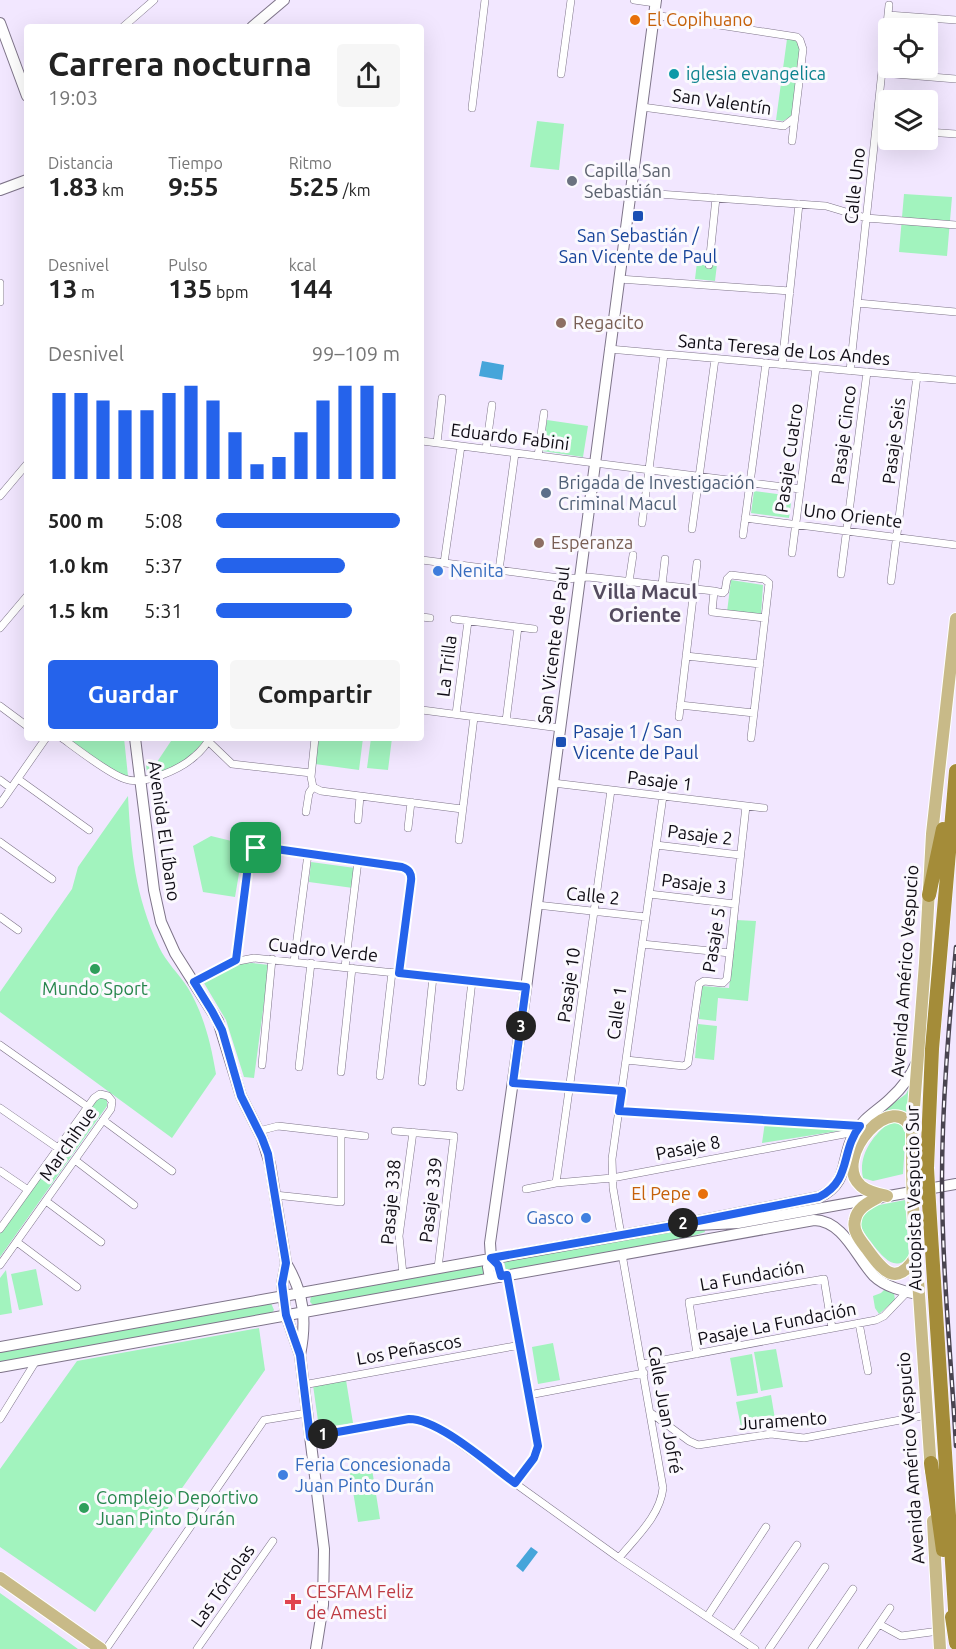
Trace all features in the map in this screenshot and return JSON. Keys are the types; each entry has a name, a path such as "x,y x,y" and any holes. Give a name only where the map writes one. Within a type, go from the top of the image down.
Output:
{"highway":[{"name":"Autopista Vespucio Sur","path":"956,771 932,1049 927,1168 956,1625"},
{"path":"929,895 954,786"},
{"path":"931,1463 956,1643"}],"main road":[{"path":"256,24 284,0"},
{"name":"San Vicente de Paul","path":"499,1276 488,1267 491,1258 490,1243 537,905 656,1"},
{"path":"0,24 24,77"},
{"path":"0,190 24,181"},
{"name":"Avenida Américo Vespucio","path":"940,1649 931,1463 912,1293 915,1258 912,1134 935,791 950,688 956,619"},
{"name":"Avenida El Líbano","path":"135,741 157,906 172,947 222,1030 241,1096 268,1154 286,1263 282,1284 286,1315 300,1355 325,1565 323,1605 316,1649"},
{"path":"0,1347 673,1226 813,1198 834,1187 841,1177 849,1145 858,1129 896,1094 916,1064"},
{"path":"882,1197 867,1190 858,1182 853,1167 858,1146 872,1127 890,1116 899,1116 906,1120 912,1134"},
{"path":"673,1226 738,1223 956,1184"},
{"path":"882,1197 864,1205 858,1212 854,1223 857,1234 880,1267 889,1273 902,1272 915,1258"},
{"path":"0,1367 814,1220 831,1224 840,1232 877,1279 912,1293"},
{"path":"676,1244 738,1223"},
{"name":"Avenida El Líbano","path":"286,1263 297,1281 303,1312 300,1355"},
{"path":"91,1331 95,1350"},
{"path":"0,1578 100,1648"}],"street":[{"path":"126,24 154,0"},
{"path":"472,108 485,0"},
{"path":"561,74 571,0"},
{"path":"634,0 656,1"},
{"name":"Calle Uno","path":"888,18 889,5"},
{"path":"654,15 791,34 800,40 803,49 792,141"},
{"path":"888,15 956,20"},
{"name":"Calle Uno","path":"850,371 881,78"},
{"path":"938,78 956,80"},
{"name":"San Valentín","path":"642,106 784,126 795,117"},
{"path":"938,133 956,134"},
{"path":"630,192 799,204 836,208 866,218 956,225"},
{"path":"709,265 716,198"},
{"path":"782,364 799,204"},
{"path":"619,279 790,291"},
{"path":"0,284 0,302"},
{"path":"857,303 956,312"},
{"name":"Santa Teresa de Los Andes","path":"609,349 956,380"},
{"path":"642,523 664,354"},
{"path":"692,529 715,358"},
{"path":"743,535 766,363"},
{"name":"Pasaje Cuatro","path":"792,553 816,368"},
{"name":"Pasaje Cinco","path":"841,574 867,372"},
{"name":"Pasaje Seis","path":"891,581 917,376"},
{"path":"437,443 442,398"},
{"path":"486,449 492,405"},
{"path":"538,456 544,413"},
{"name":"Eduardo Fabini","path":"424,441 594,463"},
{"path":"444,563 461,446"},
{"path":"499,570 515,453"},
{"name":"Uno Oriente","path":"594,463 800,489"},
{"path":"0,496 24,468"},
{"name":"Uno Oriente","path":"746,518 956,545"},
{"path":"629,582 633,555"},
{"path":"662,585 665,559"},
{"path":"424,560 567,579 591,577 723,592 730,575 768,581 751,738"},
{"path":"679,717 697,564"},
{"path":"714,591 712,612 765,618"},
{"path":"0,628 24,600"},
{"path":"424,617 430,618"},
{"name":"La Trilla","path":"454,619 534,629"},
{"name":"La Trilla","path":"456,714 468,621"},
{"path":"506,721 518,627"},
{"path":"686,656 760,664"},
{"path":"680,705 754,713"},
{"path":"0,706 24,724"},
{"path":"424,710 560,728"},
{"path":"459,840 474,717"},
{"path":"0,804 43,741"},
{"path":"66,741 120,778 130,781 165,773 183,765 196,756 207,741"},
{"path":"211,741 232,764 311,773"},
{"path":"306,812 309,793 313,787 311,773 315,741"},
{"path":"18,779 88,830"},
{"path":"0,780 11,788"},
{"name":"Pasaje 1","path":"553,783 764,808"},
{"path":"313,787 318,790 462,809"},
{"name":"Pasaje 10","path":"556,1183 611,790"},
{"path":"358,820 360,796"},
{"name":"Calle 1","path":"621,1235 612,1178 612,1159 663,796"},
{"path":"408,828 411,802"},
{"name":"Pasaje 5","path":"626,1060 684,1066 688,1063 699,984 704,981 725,982 746,806"},
{"path":"0,842 52,879"},
{"name":"Pasaje 2","path":"656,845 740,855"},
{"path":"236,960 249,858 253,850 262,847 402,867 410,872 411,881 400,962 395,973 380,1076"},
{"path":"294,962 308,854"},
{"path":"341,1072 358,861"},
{"name":"Pasaje 3","path":"649,894 735,904"},
{"name":"Calle 2","path":"537,905 646,917"},
{"path":"0,917 18,930"},
{"path":"642,944 730,953"},
{"name":"Cuadro Verde","path":"194,982 236,960 254,958 526,987"},
{"path":"262,1065 272,959"},
{"path":"299,1067 311,963"},
{"path":"422,1082 433,977"},
{"path":"460,1087 472,981"},
{"path":"0,1046 88,1107"},
{"path":"513,1083 622,1091"},
{"name":"Marchihue","path":"0,1229 94,1098 100,1094 108,1096 112,1105 103,1120 0,1264"},
{"path":"0,1108 58,1148"},
{"path":"619,1111 858,1129"},
{"path":"103,1120 172,1171"},
{"path":"259,1131 278,1126 365,1136"},
{"name":"Pasaje 8","path":"526,1190 556,1183 612,1178 858,1129"},
{"path":"395,1131 413,1132"},
{"name":"Pasaje 339","path":"413,1132 454,1136 438,1268"},
{"name":"Pasaje 338","path":"403,1274 399,1236 413,1132"},
{"path":"275,1195 341,1202 341,1134"},
{"path":"75,1160 134,1205"},
{"path":"0,1171 28,1190"},
{"path":"46,1201 101,1242"},
{"path":"17,1242 77,1287"},
{"name":"Calle Juan Jofré","path":"619,1558 655,1513 663,1494 662,1475 622,1254"},
{"path":"499,1276 520,1345 538,1446 537,1452 515,1483"},
{"name":"La Fundación","path":"697,1354 689,1302 824,1279 832,1328"},
{"name":"Pasaje La Fundación","path":"642,1364 880,1318 912,1293"},
{"path":"859,1323 867,1371"},
{"name":"Los Peñascos","path":"303,1385 520,1345"},
{"path":"0,1419 36,1360"},
{"path":"529,1395 644,1373"},
{"path":"100,1648 263,1422 267,1419 307,1413"},
{"name":"Juramento","path":"651,1413 698,1445 771,1434 804,1438 927,1416"},
{"path":"310,1437 409,1419 422,1420 441,1429 619,1558 755,1649"},
{"path":"706,1617 766,1527"},
{"name":"Las Tórtolas","path":"198,1649 273,1541"},
{"path":"735,1635 797,1545"},
{"path":"769,1649 825,1567"},
{"path":"812,1649 853,1589"},
{"path":"862,1649 890,1608"},
{"path":"879,1624 901,1636 939,1631"}],"green space":[{"path":"787,39 795,40 800,44 793,115 783,121 776,120"},
{"path":"537,121 564,124 559,170 530,167"},
{"path":"904,194 952,197 947,256 899,252"},
{"path":"698,254 718,256 715,281 695,279"},
{"path":"547,420 588,426 583,457 542,451"},
{"path":"754,491 792,496 789,518 751,513"},
{"path":"731,580 763,585 761,615 727,612"},
{"path":"70,741 124,741 128,776 122,777"},
{"path":"171,741 204,741 188,757 172,768 147,773 146,765 157,762"},
{"path":"319,741 363,741 359,770 315,764"},
{"path":"371,741 392,741 388,770 367,768"},
{"name":"Mundo Sport","path":"128,796 133,855 144,909 162,952 188,988 203,1019 216,1074 172,1138 0,1012 0,992 72,889 78,867"},
{"path":"211,836 244,844 235,897 203,892 193,846"},
{"path":"311,862 355,868 353,888 309,882"},
{"path":"736,920 756,921 748,1001 718,998 716,1021 699,1019 702,986 729,988"},
{"path":"234,964 269,965 254,1078 244,1077 226,1020 204,983 207,977"},
{"path":"698,1024 717,1026 714,1060 695,1058"},
{"path":"911,1084 909,1116 884,1116 880,1113 906,1094"},
{"path":"101,1096 107,1100 107,1106 0,1257 0,1233"},
{"path":"765,1122 845,1130 762,1143"},
{"path":"900,1122 906,1126 903,1174 873,1181 863,1178 863,1162 872,1140 889,1123"},
{"path":"905,1200 909,1257 899,1263 894,1263 882,1255 865,1234 861,1226 862,1216 869,1207"},
{"path":"704,1228 705,1232 680,1240 506,1271 504,1261 677,1229"},
{"path":"483,1265 484,1275 313,1305 310,1302 311,1296"},
{"path":"36,1269 43,1305 19,1310 11,1274"},
{"path":"6,1270 12,1313 0,1315 0,1278"},
{"path":"885,1289 894,1293 895,1300 879,1314 875,1308 873,1296"},
{"path":"271,1303 274,1310 271,1314 0,1363 0,1352"},
{"name":"Complejo Deportivo Juan Pinto Durán","path":"259,1328 265,1370 95,1612 0,1547 0,1469 77,1361"},
{"path":"553,1343 560,1380 538,1384 532,1347"},
{"path":"776,1349 783,1387 761,1391 754,1352"},
{"path":"752,1354 758,1393 737,1396 730,1358"},
{"path":"346,1380 353,1423 319,1428 313,1385"},
{"path":"771,1395 776,1425 742,1432 736,1402"},
{"path":"372,1469 380,1519 358,1522 350,1473"},
{"path":"0,1593 78,1649 0,1649"}],"water":[{"path":"482,361 504,365 502,380 479,376"},
{"path":"531,1547 538,1552 523,1572 516,1566"}],"railway":[{"path":"956,947 948,1035 942,1151 945,1280 956,1446"}],"place":[{"name":"El Copihuano","path":"635,20"},
{"name":"iglesia evangelica","path":"674,74"},
{"name":"Capilla San Sebastián","path":"572,181"},
{"name":"San Sebastián / San Vicente de Paul","path":"638,216"},
{"name":"Regacito","path":"561,323"},
{"name":"Brigada de Investigación Criminal Macul","path":"546,493"},
{"name":"Esperanza","path":"539,543"},
{"name":"Nenita","path":"438,571"},
{"name":"Pasaje 1 / San Vicente de Paul","path":"561,742"},
{"name":"Mundo Sport","path":"95,969"},
{"name":"El Pepe","path":"703,1194"},
{"name":"Gasco","path":"586,1218"},
{"name":"Feria Concesionada Juan Pinto Durán","path":"283,1475"},
{"name":"Complejo Deportivo Juan Pinto Durán","path":"84,1508"},
{"name":"CESFAM Feliz de Amesti","path":"293,1602"}],"district":[{"name":"Villa Macul Oriente","path":"645,604"}],"route":[{"path":"262,847 408,869 411,881 399,973 526,987 513,1083 622,1091 619,1111 860,1126 851,1139 841,1177 830,1191 819,1197 673,1226 491,1258 498,1265 501,1276 507,1275 538,1446 534,1458 515,1483 441,1429 422,1420 409,1419 310,1437 300,1355 286,1315 282,1284 286,1263 268,1154 241,1096 222,1030 194,982 236,960 249,858 251,852 256,848 262,847"}]}
